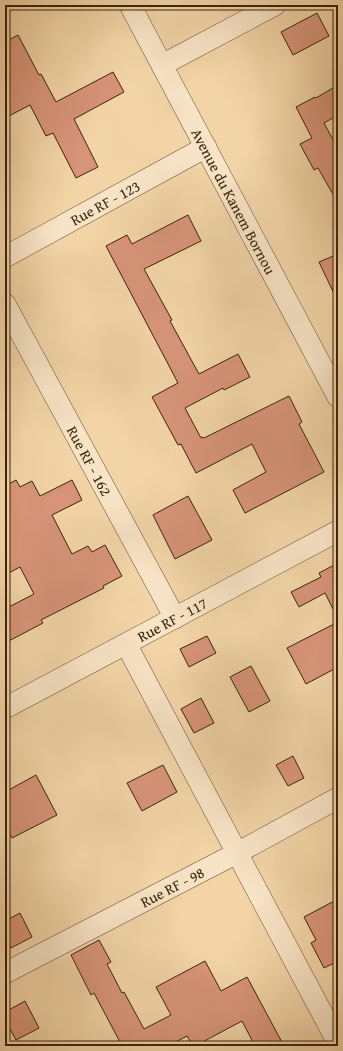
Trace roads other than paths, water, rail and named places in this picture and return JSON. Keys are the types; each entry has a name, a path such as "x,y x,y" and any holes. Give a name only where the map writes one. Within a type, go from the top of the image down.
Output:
{"street":[{"name":"Avenue du Kanem Bornou","path":"130,5 338,397"},
{"path":"162,65 275,5"},
{"name":"Rue RF - 123","path":"5,257 206,147"},
{"name":"Rue RF - 162","path":"5,304 175,618"},
{"name":"Rue RF - 117","path":"5,708 338,531"},
{"path":"126,644 338,1044"},
{"name":"Rue RF - 98","path":"5,973 237,853 338,798"}]}
